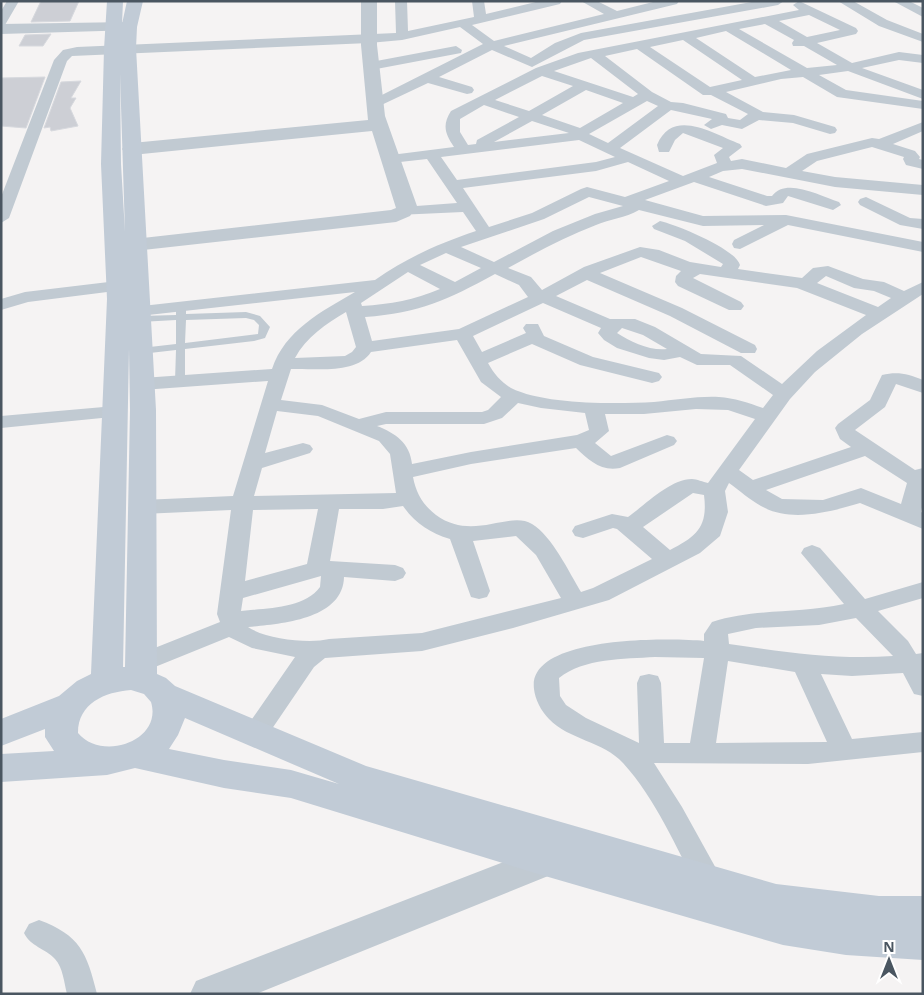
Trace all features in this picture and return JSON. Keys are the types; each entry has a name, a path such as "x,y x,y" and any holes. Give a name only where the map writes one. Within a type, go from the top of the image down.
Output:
{"main road":[{"path":"106,681 117,286 127,246 132,149 115,1"},
{"path":"1,768 112,761 135,755 151,746 162,734 169,720 170,707 149,680 142,507 140,315 111,164 120,38 135,1"},
{"path":"100,761 85,758 72,752 63,742 60,730 61,718 67,706 80,693 106,681 124,678 149,680 254,735 359,778 776,900 879,912 923,912"},
{"path":"1,733 67,706"},
{"path":"135,755 224,774 290,784 545,861 783,928 846,938 923,943"}],"street":[{"path":"1,22 13,1"},
{"path":"369,1 369,39 375,104 379,125 408,206 403,212"},
{"path":"401,1 402,36"},
{"path":"478,1 481,19"},
{"path":"1,29 120,38 369,39 402,36 556,1"},
{"path":"587,1 626,28"},
{"path":"375,104 492,45 673,1"},
{"path":"540,68 560,46 581,37 778,1"},
{"path":"844,1 883,23 919,33"},
{"path":"899,1 923,13"},
{"path":"467,149 451,130 452,121 456,114 540,68 638,44 768,20 802,6 826,3"},
{"path":"764,50 852,31 802,6"},
{"path":"768,20 850,68 923,95"},
{"path":"462,22 492,45 584,86 668,106 683,107 718,115 722,117 720,120"},
{"path":"729,28 801,72 842,94 923,105"},
{"path":"425,31 468,57"},
{"path":"685,36 754,82"},
{"path":"1,218 7,185 64,56 120,38"},
{"path":"638,44 708,92 801,72 850,68 899,56 923,59"},
{"path":"371,66 456,50"},
{"path":"594,54 640,98"},
{"path":"421,56 431,76 467,90"},
{"path":"467,149 584,86"},
{"path":"713,91 755,110 758,114 756,116"},
{"path":"390,159 574,138 640,98"},
{"path":"484,100 580,134 630,157 686,178 766,201 777,200 782,193 788,191 833,205"},
{"path":"610,148 668,106"},
{"path":"695,132 720,120 742,125 756,116 794,119 830,130"},
{"path":"132,149 379,125"},
{"path":"880,144 923,126"},
{"path":"664,149 665,142 678,129 684,128 735,147 721,155 725,166"},
{"path":"790,172 812,157 858,148 872,142 910,154 913,157 910,159 911,162 923,165"},
{"path":"432,155 486,234"},
{"path":"453,185 570,170 630,157"},
{"path":"353,307 411,306 454,289 550,238 607,216 622,213 634,202 686,178 725,166 742,164 835,182 923,190"},
{"path":"317,652 243,636 232,623 229,614 242,503 252,464 281,369 293,344 309,329 353,307 407,265 446,247 566,204 587,192 634,202 703,221 786,220 923,247"},
{"path":"866,202 906,222 923,224"},
{"path":"566,204 607,216"},
{"path":"127,246 386,217 403,212 466,207"},
{"path":"740,244 767,232 786,220"},
{"path":"514,223 550,238"},
{"path":"660,226 691,238 731,260 732,265 726,271"},
{"path":"446,247 525,281 530,290 613,327 607,333 608,336 619,342 660,355 680,350 697,359 734,360 785,394"},
{"path":"142,384 349,361 359,356 365,347 463,334 504,316 586,273 640,252 697,268 726,271 806,285 878,314"},
{"path":"407,265 454,289"},
{"path":"697,268 685,276 684,282 735,306"},
{"path":"806,285 819,272 828,271 860,284 914,292"},
{"path":"586,273 676,312 748,349"},
{"path":"140,315 181,312 381,284"},
{"path":"1,305 25,297 117,286"},
{"path":"254,735 305,661 317,652 329,648 422,642 513,620 601,594 692,548 712,530 717,512 714,491 785,394 821,356 878,314 914,292"},
{"path":"353,307 365,347"},
{"path":"478,361 536,334 532,328 504,316"},
{"path":"463,334 492,384 513,397 531,402 593,407 644,408 716,403 743,407 768,418"},
{"path":"532,336 586,361 652,378"},
{"path":"728,472 768,501 779,506 824,507 861,495 916,518 920,478 847,435 845,428 878,403 889,379 901,378 919,382"},
{"path":"358,425 386,418 484,418 495,414 513,397"},
{"path":"270,404 322,411 386,438 394,444 401,454 404,485 422,516 438,527 459,533 480,534 524,528 544,550 575,602"},
{"path":"404,473 471,458 592,438 599,431 593,407"},
{"path":"1,422 114,412"},
{"path":"581,441 601,460 613,463 666,441"},
{"path":"750,488 868,448"},
{"path":"252,464 302,449"},
{"path":"629,526 680,490 692,486 714,491"},
{"path":"142,507 242,503 383,502 410,498"},
{"path":"149,680 232,623 276,616 314,605 325,597 331,587 325,569 330,502"},
{"path":"583,531 612,521 624,523 668,560"},
{"path":"459,533 479,591"},
{"path":"812,553 860,608 887,632 916,663 923,687"},
{"path":"232,593 279,578 325,569 395,573"},
{"path":"701,754 717,652 716,634 720,628 751,620 819,617 860,608 923,590"},
{"path":"916,663 829,666 685,648 611,652 592,655 549,672 545,679 549,701 556,711 567,719 641,753 808,754 923,742"},
{"path":"803,663 844,750"},
{"path":"650,683 641,753 648,775 708,881"},
{"path":"210,994 545,861"},
{"path":"39,933 60,942 69,951 82,994"}],"lane":[{"path":"141,351 181,347 251,339 262,336 265,326 256,317 246,315 181,312 181,347 180,381"}],"building":[{"path":"41,1 79,1 70,21 31,22"},
{"path":"51,34 43,46 19,46 25,35"},
{"path":"45,77 26,128 1,126 1,78"},
{"path":"81,81 71,98 76,98 70,108 78,126 51,131 50,127 44,128 61,82"}]}
